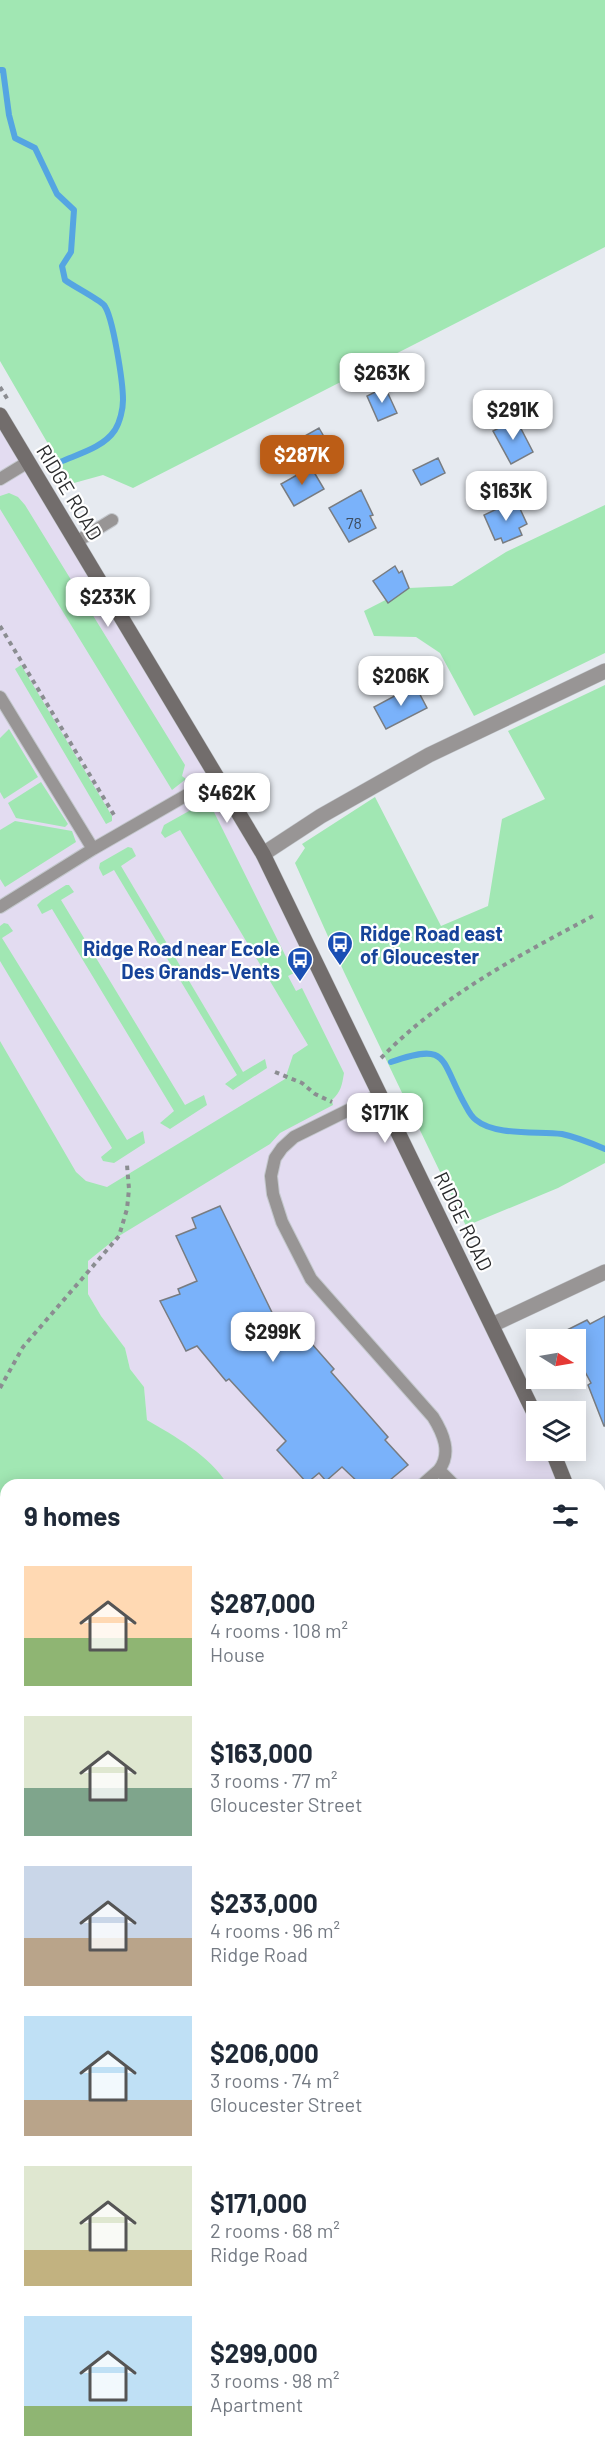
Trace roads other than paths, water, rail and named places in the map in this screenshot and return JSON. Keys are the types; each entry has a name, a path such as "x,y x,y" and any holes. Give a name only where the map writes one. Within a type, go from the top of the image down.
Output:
{"street":[{"name":"RIDGE ROAD","path":"0,416 263,854 528,1401"},
{"path":"263,854 321,816 429,755 605,671"},
{"path":"492,1325 605,1272"},
{"path":"556,1461 564,1479"}],"lane":[{"path":"0,478 28,462"},
{"path":"76,542 112,520"},
{"path":"0,697 93,849"},
{"path":"0,907 93,849 218,777"},
{"path":"379,1095 294,1137 282,1148 275,1158 271,1176 273,1194 282,1222 311,1279 347,1317 437,1424 445,1446 445,1463 429,1479"},
{"path":"439,1470 448,1479"}],"waterway":[{"path":"0,70 3,70 9,115 15,138 35,148 57,194 74,210 71,252 62,266 65,280 104,305 114,335 123,391 120,419 110,436 97,446 60,462"},
{"path":"391,1062 423,1054 433,1054 440,1058 470,1114 484,1125 505,1131 562,1134 605,1149"}],"place":[{"name":"Ridge Road east of Gloucester","path":"340,967"},
{"name":"Ridge Road near Ecole Des Grands-Vents","path":"300,983"}]}
